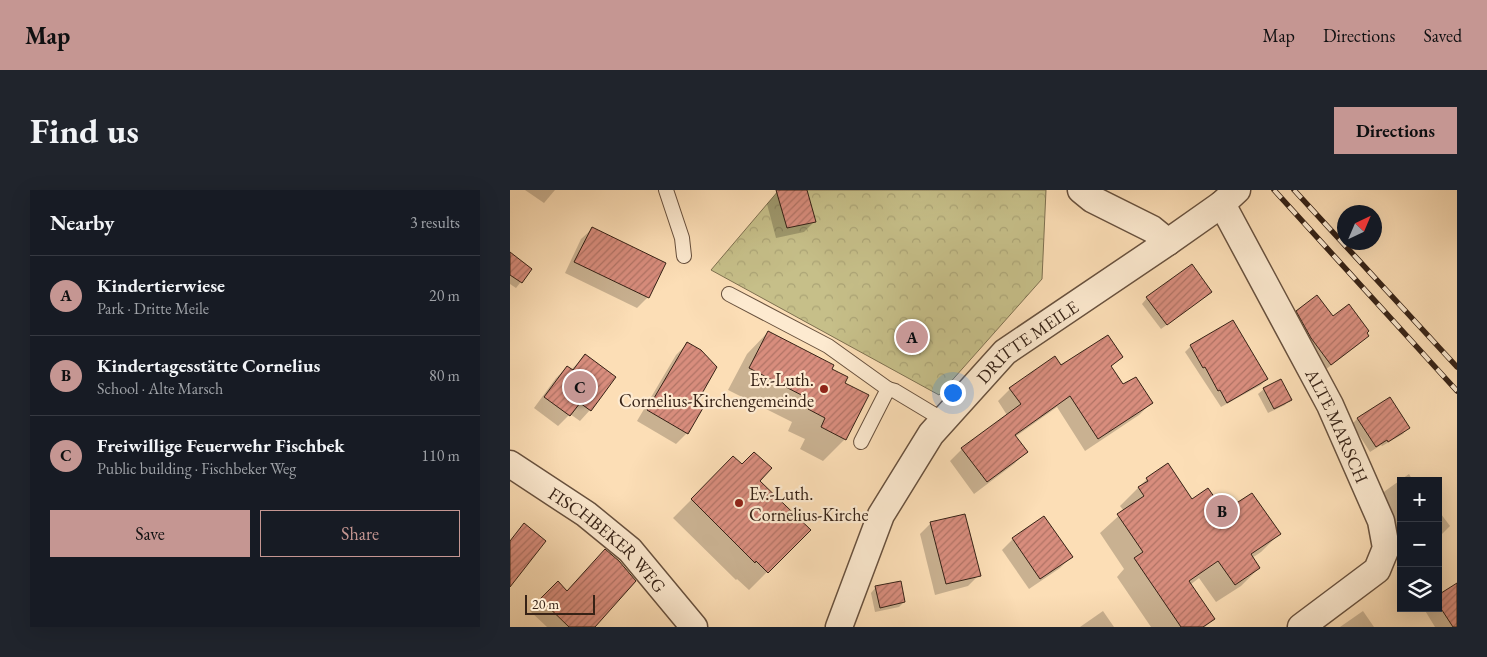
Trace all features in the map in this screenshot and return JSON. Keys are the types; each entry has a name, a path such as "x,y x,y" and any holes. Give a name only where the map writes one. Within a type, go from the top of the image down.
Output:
{"street":[{"path":"1082,190 1092,199 1152,229 1168,242"},
{"name":"DRITTE MEILE","path":"839,627 881,515 931,434 1005,352 1168,242 1229,197"},
{"name":"ALTE MARSCH","path":"1229,197 1330,405 1381,521 1386,548 1378,570 1301,627"},
{"name":"FISCHBEKER WEG","path":"510,464 586,514 630,550 694,627"}],"lane":[{"path":"666,190 682,238 684,256"},
{"path":"729,294 828,346 888,389 895,391 935,415 942,422"},
{"path":"861,442 888,389"}],"green space":[{"path":"779,190 1046,190 1042,279 939,395 711,270"}],"building":[{"path":"776,190 807,190 816,222 787,228"},
{"path":"592,227 666,263 649,298 574,262"},
{"path":"510,252 532,269 522,283 510,275"},
{"path":"1192,264 1212,292 1167,325 1146,297"},
{"path":"1317,295 1333,316 1349,304 1369,331 1367,333 1369,336 1331,365 1311,338 1296,311"},
{"path":"1233,320 1268,379 1227,403 1190,345"},
{"name":"Ev.-Luth. Cornelius-Kirchengemeinde","path":"768,331 834,365 832,369 848,377 845,383 869,395 846,440 821,427 825,418 808,409 813,401 749,368"},
{"path":"1108,335 1123,357 1111,366 1123,384 1136,377 1153,403 1098,439 1070,396 1015,435 1028,452 987,482 961,448 1021,404 1009,388 1055,356 1061,365"},
{"path":"687,342 701,350 717,367 696,404 703,408 688,434 647,410"},
{"path":"585,354 616,377 591,411 580,403 570,416 544,397 567,366 573,370"},
{"path":"1281,379 1292,400 1274,409 1263,388"},
{"path":"1390,397 1410,428 1376,447 1357,418"},
{"name":"Ev.-Luth. Cornelius-Kirche","path":"754,452 772,468 760,481 811,530 768,573 756,561 755,563 691,499 733,456 742,464"},
{"path":"1168,463 1192,499 1208,488 1224,511 1252,493 1281,534 1251,554 1260,568 1235,585 1218,561 1189,581 1215,619 1203,627 1181,627 1134,558 1143,552 1117,514 1144,496 1138,487 1148,481 1146,478"},
{"path":"965,514 981,576 946,584 930,522"},
{"path":"1044,516 1073,557 1040,579 1012,538"},
{"path":"524,523 546,541 510,587 510,541"},
{"path":"605,549 619,561 636,581 595,627 569,627 540,599 558,581 567,591"},
{"path":"901,581 905,602 880,608 875,586"},
{"path":"1457,583 1457,627 1453,627 1442,610 1442,592"}],"railway":[{"path":"1274,190 1457,391"},
{"path":"1294,190 1457,367"}],"place":[{"name":"Kindertierwiese","path":"912,337"},
{"name":"Freiwillige Feuerwehr Fischbek","path":"580,387"},
{"name":"Ev.-Luth. Cornelius-Kirchengemeinde","path":"824,389"},
{"name":"Ev.-Luth. Cornelius-Kirche","path":"739,503"},
{"name":"Kindertagesstätte Cornelius","path":"1222,511"}]}
